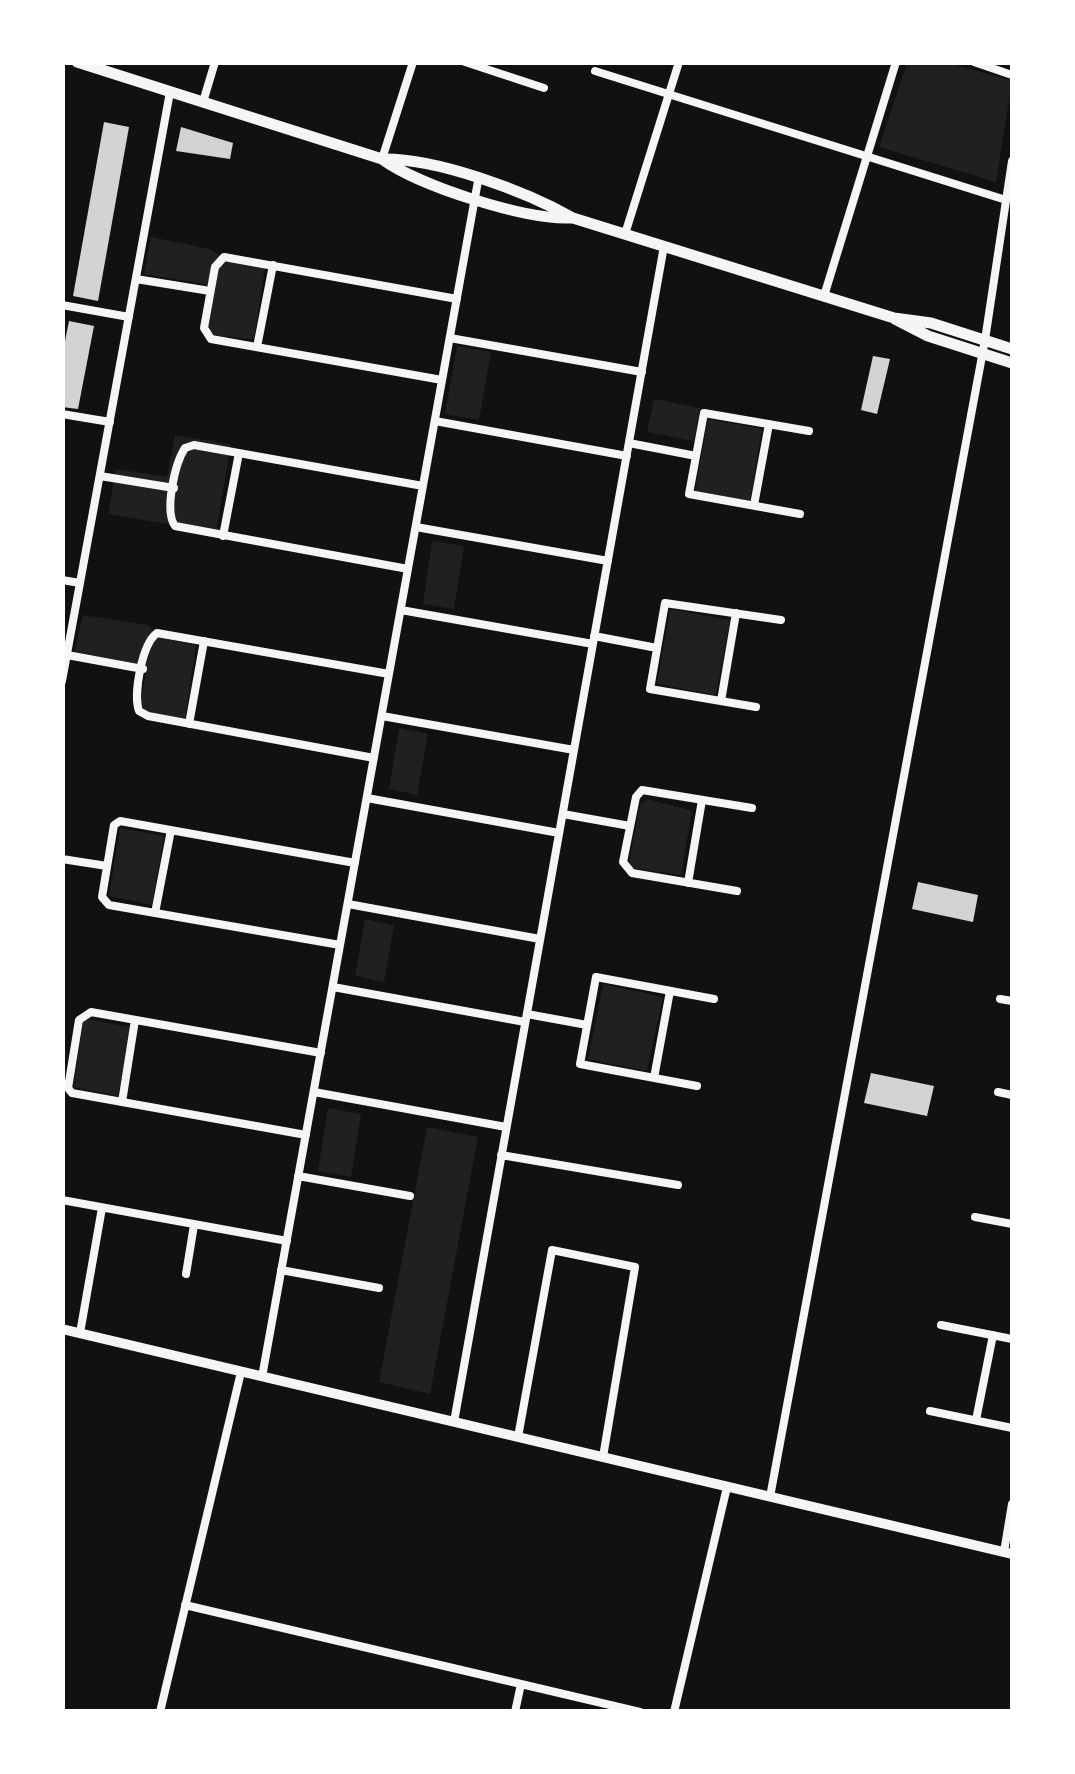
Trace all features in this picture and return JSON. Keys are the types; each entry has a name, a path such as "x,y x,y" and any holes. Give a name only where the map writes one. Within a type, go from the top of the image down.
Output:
{"main road":[{"path":"78,62 382,159 423,163 530,197 573,218 894,318 928,336 1012,349"},
{"path":"382,159 398,170 531,215 573,218"},
{"path":"983,347 1012,363"}],"street":[{"path":"202,102 215,62"},
{"path":"382,159 413,62"},
{"path":"466,62 544,88"},
{"path":"624,234 679,62"},
{"path":"824,296 896,62"},
{"path":"974,62 1012,75"},
{"path":"595,71 1006,200"},
{"path":"62,682 170,92"},
{"path":"770,1497 983,347 1012,161"},
{"path":"262,1377 478,181"},
{"path":"454,1422 664,246"},
{"path":"442,380 204,336 210,291 220,258 457,299"},
{"path":"257,347 272,265"},
{"path":"136,279 210,291"},
{"path":"62,305 129,317"},
{"path":"450,338 642,372"},
{"path":"800,514 689,494 704,413 808,431"},
{"path":"62,414 110,422"},
{"path":"435,421 627,456"},
{"path":"754,506 768,424"},
{"path":"629,442 696,456"},
{"path":"408,569 223,536 172,523 174,488 185,448 194,445 423,486"},
{"path":"223,536 239,453"},
{"path":"100,476 174,488"},
{"path":"416,528 608,561"},
{"path":"62,580 80,583"},
{"path":"756,706 650,689 665,603 781,620"},
{"path":"401,610 657,648"},
{"path":"721,700 736,614"},
{"path":"374,758 138,711 143,669 153,635 389,674"},
{"path":"189,724 204,641"},
{"path":"67,655 143,669"},
{"path":"382,716 574,750"},
{"path":"737,891 625,869 630,826 636,797 642,790 752,808"},
{"path":"367,798 559,834"},
{"path":"688,883 702,800"},
{"path":"562,814 630,826"},
{"path":"340,945 103,901 107,866 117,823 355,863"},
{"path":"156,912 171,830"},
{"path":"62,859 107,866"},
{"path":"348,904 540,939"},
{"path":"697,1086 580,1064 596,977 714,999"},
{"path":"333,987 587,1025"},
{"path":"654,1078 670,991"},
{"path":"1000,998 1012,1001"},
{"path":"306,1135 69,1091 75,1045 83,1013 321,1053"},
{"path":"122,1102 136,1020"},
{"path":"62,1043 75,1045"},
{"path":"314,1092 506,1127"},
{"path":"998,1092 1012,1095"},
{"path":"502,1155 678,1185"},
{"path":"298,1176 410,1196"},
{"path":"62,1200 287,1241"},
{"path":"80,1334 102,1208"},
{"path":"975,1217 1012,1223"},
{"path":"186,1274 194,1224"},
{"path":"518,1438 552,1250 635,1267 603,1458"},
{"path":"282,1270 379,1288"},
{"path":"942,1325 1012,1339"},
{"path":"62,1329 1008,1553 1012,1504"},
{"path":"976,1420 993,1335"},
{"path":"160,1712 241,1372"},
{"path":"930,1412 1012,1428"},
{"path":"674,1712 728,1487"},
{"path":"186,1605 640,1712"},
{"path":"515,1712 522,1684"}],"shaded area":[{"path":"907,63 948,63 1012,81 996,182 879,147"},
{"path":"151,237 210,249 227,261 265,267 254,339 207,335 216,286 144,274"},
{"path":"457,346 491,352 479,420 445,414"},
{"path":"654,399 700,408 694,441 647,432"},
{"path":"708,419 762,429 750,501 695,491"},
{"path":"175,435 231,444 216,532 108,514 116,469 167,477"},
{"path":"432,541 464,546 454,609 423,604"},
{"path":"670,609 730,620 716,695 657,684"},
{"path":"83,615 148,625 160,638 196,645 185,719 146,712 141,703 147,665 74,653"},
{"path":"399,728 428,734 417,795 389,789"},
{"path":"647,799 692,811 681,875 633,868 629,862 640,804"},
{"path":"120,828 164,836 152,905 109,896"},
{"path":"365,919 394,925 384,982 355,976"},
{"path":"603,984 663,997 647,1071 588,1059"},
{"path":"84,1019 131,1027 118,1096 73,1087"},
{"path":"328,1108 361,1114 351,1177 318,1171"},
{"path":"427,1127 478,1137 430,1394 379,1382"}],"building":[{"path":"104,122 129,127 98,301 73,296"},
{"path":"181,127 233,143 230,159 176,151"},
{"path":"69,321 94,326 78,409 62,407 62,356"},
{"path":"873,356 890,359 877,414 861,410"},
{"path":"918,882 978,895 973,922 912,909"},
{"path":"871,1073 934,1086 927,1116 864,1103"}]}
